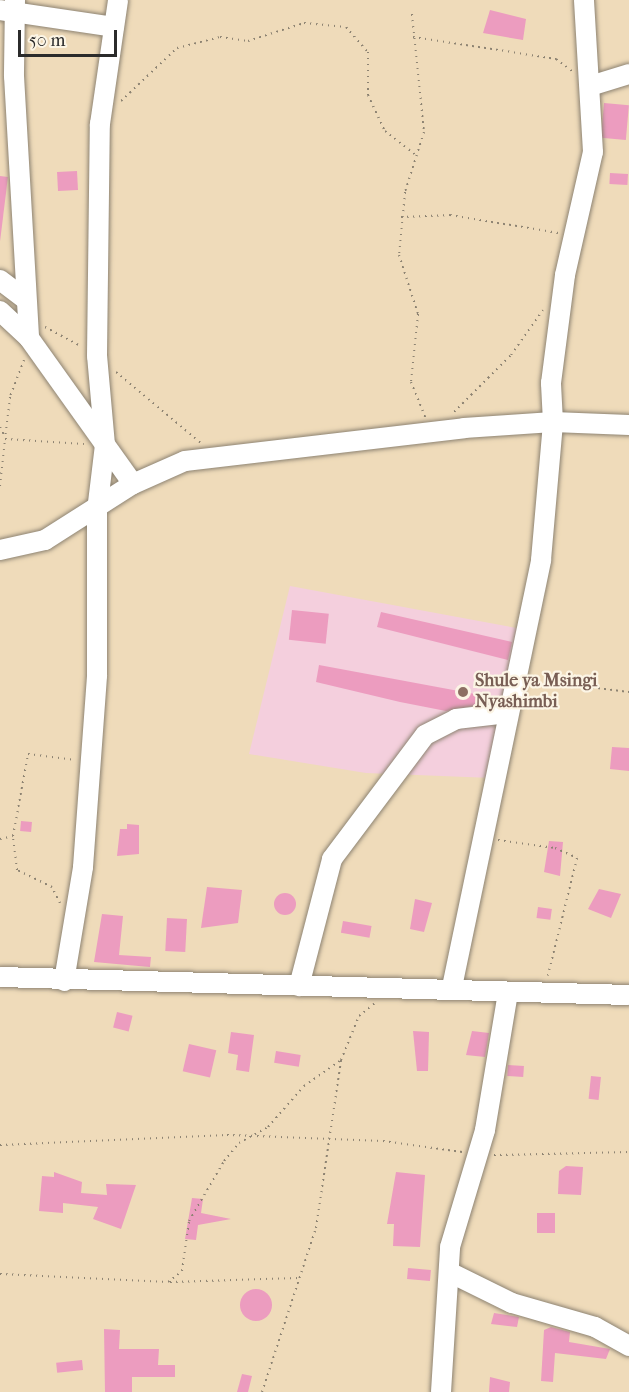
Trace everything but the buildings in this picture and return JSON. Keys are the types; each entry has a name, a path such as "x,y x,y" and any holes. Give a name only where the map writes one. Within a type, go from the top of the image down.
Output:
{"street":[{"path":"63,981 74,922 97,675 97,511 105,445 97,356 100,124 118,0"},
{"path":"452,987 485,838 508,713 541,560 553,422 550,383 574,235 593,152 584,0"},
{"path":"28,328 10,8 114,27"},
{"path":"590,86 629,74"},
{"path":"0,280 25,298"},
{"path":"0,311 28,328 105,445 133,483"},
{"path":"0,550 26,548 97,511 133,483 185,461 423,433 553,422 629,425"},
{"path":"298,986 332,859 425,735 456,719 508,713"},
{"path":"0,977 63,981 452,987 507,992 545,990 629,995"},
{"path":"441,1392 450,1246 485,1130 507,992"},
{"path":"449,1272 512,1303 594,1327 629,1346"}],"path":[{"path":"412,14 424,132 401,218 399,255 418,314 411,382 431,428 423,433"},
{"path":"100,124 177,48 220,37 248,41 304,23 346,27 368,52 368,95 385,131 417,156"},
{"path":"413,37 556,59 590,86"},
{"path":"401,218 450,215 574,235"},
{"path":"447,417 511,355 547,303"},
{"path":"0,486 10,397 28,328 97,356 218,456"},
{"path":"0,428 5,437"},
{"path":"5,437 105,445"},
{"path":"516,678 629,692"},
{"path":"74,922 52,887 17,870 13,836 29,753 90,763"},
{"path":"0,839 13,836"},
{"path":"485,838 555,848 577,858 545,990"},
{"path":"262,1392 299,1278 327,1176 341,1060 359,1016 396,987"},
{"path":"168,1282 182,1271 189,1221 224,1161 239,1143 268,1127 304,1086 341,1060"},
{"path":"0,1145 227,1135 383,1141 475,1154"},
{"path":"486,1156 629,1152"},
{"path":"0,1274 168,1282 299,1278"}],"shaded area":[{"path":"290,586 522,629 492,778 366,773 249,754"}],"place":[{"name":"Shule ya Msingi Nyashimbi","path":"463,692"}]}
